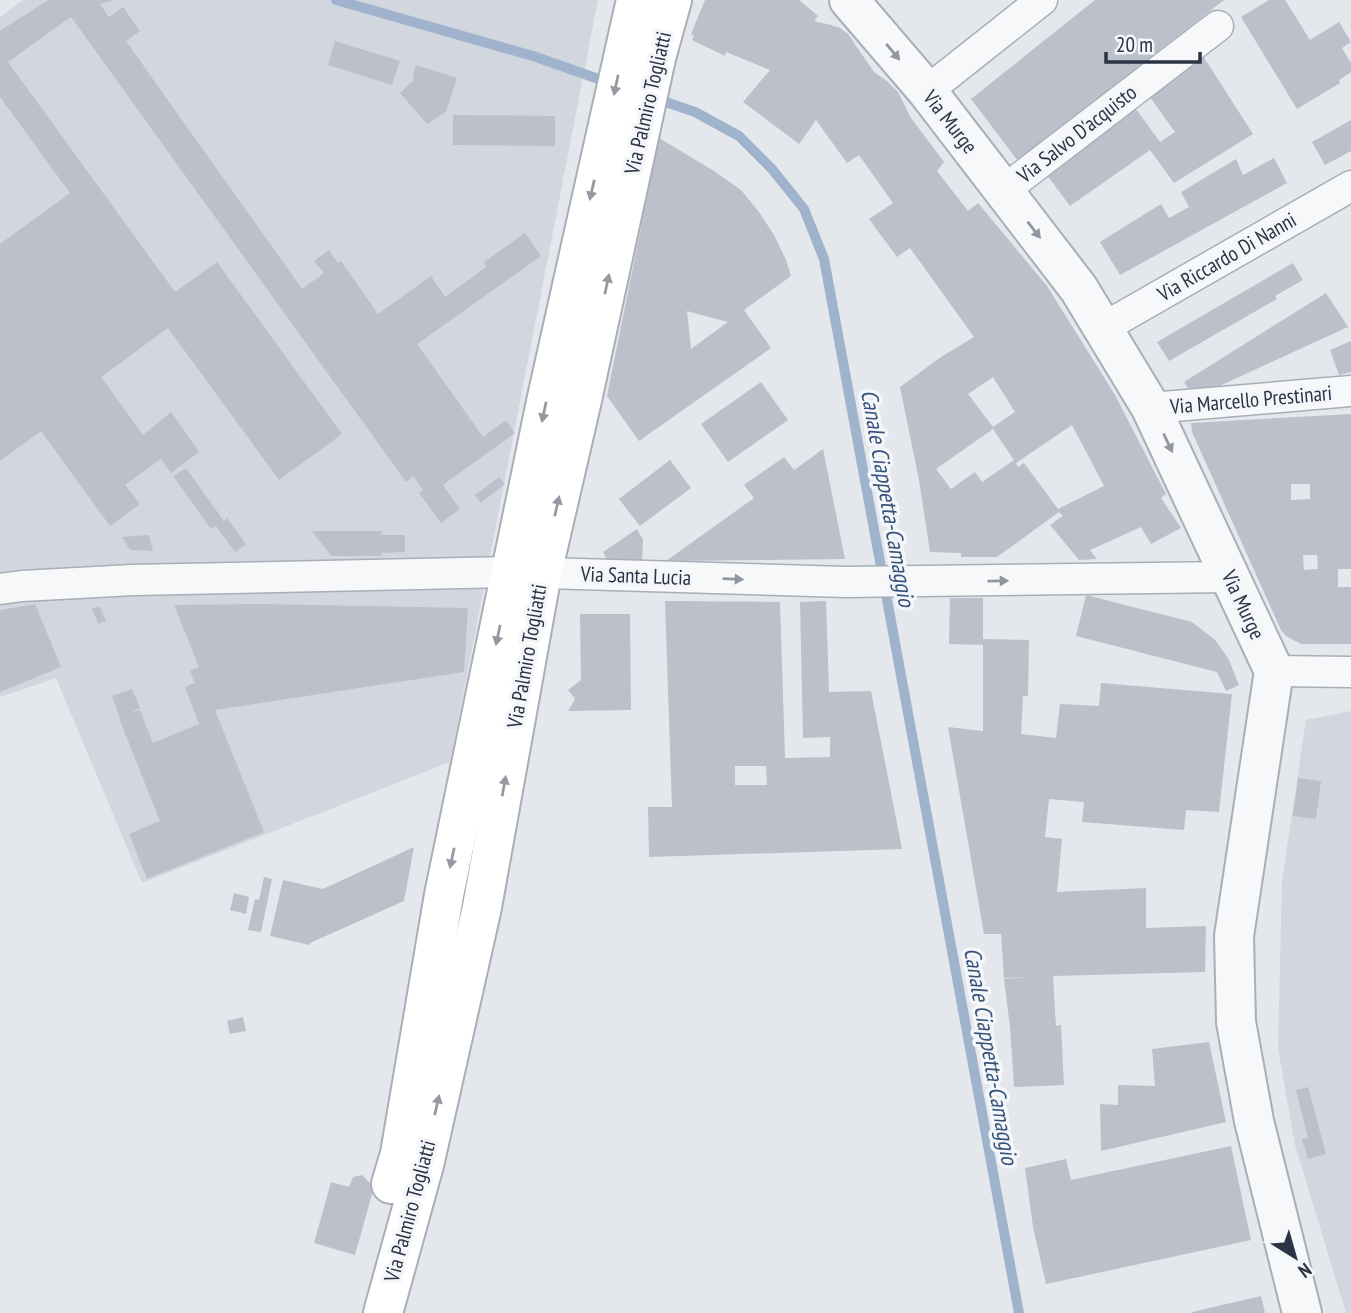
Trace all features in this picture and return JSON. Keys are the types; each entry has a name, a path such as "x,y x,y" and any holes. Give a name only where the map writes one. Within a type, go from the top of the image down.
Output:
{"main road":[{"name":"Via Palmiro Togliatti","path":"356,1313 400,1154 444,895 526,573 582,400 624,125 640,52 636,0"},
{"name":"Via Palmiro Togliatti","path":"640,52 672,0"},
{"name":"Via Palmiro Togliatti","path":"383,1313 424,1165 482,907 526,573"}],"street":[{"name":"Via Murge","path":"849,0 927,91 1079,289 1152,408 1274,671"},
{"path":"927,91 1042,0"},
{"name":"Via Salvo D'acquisto","path":"1003,191 1218,26"},
{"name":"Via Riccardo Di Nanni","path":"1103,328 1351,186"},
{"name":"Via Marcello Prestinari","path":"1152,408 1351,391"},
{"name":"Via Santa Lucia","path":"0,589 133,580 526,573 846,582 1230,578"},
{"path":"1302,1313 1254,1121 1236,1022 1234,936 1274,671 1351,672"}],"shaded area":[{"path":"23,0 598,0 450,762 142,883 56,678 0,697 0,17"},
{"path":"1351,711 1351,1313 1346,1313 1295,1145 1278,1048 1282,881 1306,720"}],"building":[{"path":"48,0 113,0 100,4 109,17 123,7 140,31 126,41 302,289 324,273 314,261 329,250 338,263 341,261 378,314 431,276 445,297 486,267 484,262 525,233 541,256 417,344 483,437 506,420 515,433 443,485 460,509 441,523 419,493 423,490 413,476 406,482 71,17 8,62 175,292 217,262 342,434 279,480 168,328 101,377 143,435 171,412 199,452 171,473 161,459 125,485 140,504 110,526 41,431 0,461 0,244 70,193 0,97 0,31"},
{"path":"705,0 799,0 818,16 814,21 840,28 848,34 874,72 898,92 911,118 944,162 937,171 968,211 978,203 1047,286 1115,395 1166,494 1161,498 1181,528 1151,544 1141,527 1090,550 1097,559 1079,560 1050,525 1063,516 1059,512 997,557 961,557 961,553 930,552 900,387 974,337 910,248 897,257 869,219 893,203 859,155 847,163 816,120 799,144 743,102 770,70 726,52 725,56 692,40 694,36 691,34","holes":["993,377 1015,412 993,427 968,394","1072,425 1104,486 1058,509 1024,463 1018,467 1016,463","993,429 1014,460 982,482 975,472 951,489 936,469"]},
{"path":"1095,0 1224,0 1018,161 971,99"},
{"path":"1269,0 1285,0 1310,40 1339,22 1351,42 1342,48 1351,63 1351,72 1339,80 1340,83 1297,109 1241,17"},
{"path":"335,41 400,61 392,85 328,65"},
{"path":"1203,56 1253,134 1174,183 1150,150 1070,206 1047,175 1136,109 1160,142 1175,132 1150,97"},
{"path":"416,65 457,78 446,112 427,124 400,93 414,80"},
{"path":"453,115 555,116 555,146 453,145"},
{"path":"1351,120 1351,151 1325,165 1312,142"},
{"path":"659,138 741,190 774,235 791,276 744,310 771,348 639,441 607,396","holes":["687,311 728,322 691,349"]},
{"path":"1274,158 1287,183 1120,275 1100,242 1161,204 1169,218 1189,207 1181,192 1236,159 1243,175"},
{"path":"1293,263 1303,280 1275,296 1277,299 1169,361 1157,342"},
{"path":"1326,293 1348,327 1215,388 1193,389 1188,388 1184,382"},
{"path":"1351,341 1351,372 1339,375 1330,350"},
{"path":"761,382 788,420 728,462 701,424"},
{"path":"1351,414 1351,569 1338,569 1338,587 1351,587 1351,644 1301,644 1281,630 1192,432 1191,423","holes":["1291,484 1310,484 1310,499 1291,500","1303,555 1317,555 1318,569 1304,570"]},
{"path":"823,449 845,559 666,561 754,498 744,485 784,457 794,470"},
{"path":"670,460 691,488 640,526 619,499"},
{"path":"186,468 224,521 227,518 246,544 235,552 216,526 211,529 173,476"},
{"path":"499,477 505,484 481,503 475,495"},
{"path":"637,529 643,540 642,562 609,563 603,552"},
{"path":"312,531 382,531 381,535 405,535 405,552 381,553 381,556 331,556"},
{"path":"149,535 153,551 130,550 122,537"},
{"path":"1086,595 1192,622 1215,640 1228,658 1239,685 1226,691 1217,672 1076,636"},
{"path":"950,598 983,598 983,639 1029,640 1028,696 1023,696 1021,734 1056,738 1060,704 1099,706 1101,683 1232,694 1219,812 1186,810 1184,830 1082,822 1084,802 1049,799 1045,837 1062,839 1057,892 1146,888 1146,928 1206,926 1205,972 1053,976 1056,1026 1061,1025 1064,1085 1014,1087 1004,979 1031,977 1004,978 1001,934 984,934 948,727 983,731 983,645 949,644"},
{"path":"665,601 780,602 785,758 830,757 830,737 803,738 800,602 826,601 829,692 871,691 902,849 649,857 648,807 672,807","holes":["735,766 766,766 767,785 735,785"]},
{"path":"35,604 61,667 0,692 0,610"},
{"path":"174,605 468,608 464,672 215,710 264,832 147,879 129,834 160,821 112,696 132,689 140,708 130,713 140,710 153,743 199,724 185,687 195,683 190,671 199,667"},
{"path":"100,607 106,621 98,624 92,608"},
{"path":"580,614 630,614 631,710 568,711 575,699 568,690 581,680"},
{"path":"1298,778 1321,781 1316,819 1293,816"},
{"path":"414,847 404,901 310,945 270,936 283,880 323,889"},
{"path":"264,877 272,879 261,932 248,930 255,899 259,900"},
{"path":"234,893 249,897 246,914 230,910"},
{"path":"243,1017 246,1031 230,1034 227,1021"},
{"path":"1209,1042 1226,1122 1101,1151 1100,1104 1118,1105 1118,1085 1155,1086 1152,1049"},
{"path":"1308,1087 1326,1154 1308,1159 1302,1139 1308,1138 1296,1090"},
{"path":"1231,1146 1251,1240 1046,1284 1033,1227 1025,1168 1066,1159 1071,1180"},
{"path":"362,1175 374,1187 355,1255 314,1243 331,1182 349,1187 353,1177"},
{"path":"1261,1296 1265,1313 1192,1313 1192,1312"}],"waterway":[{"name":"Canale Ciappetta-Camaggio","path":"336,0 533,56 610,83"},
{"name":"Canale Ciappetta-Camaggio","path":"654,98 695,112 739,136 772,169 804,209 824,259 1019,1313"}]}
